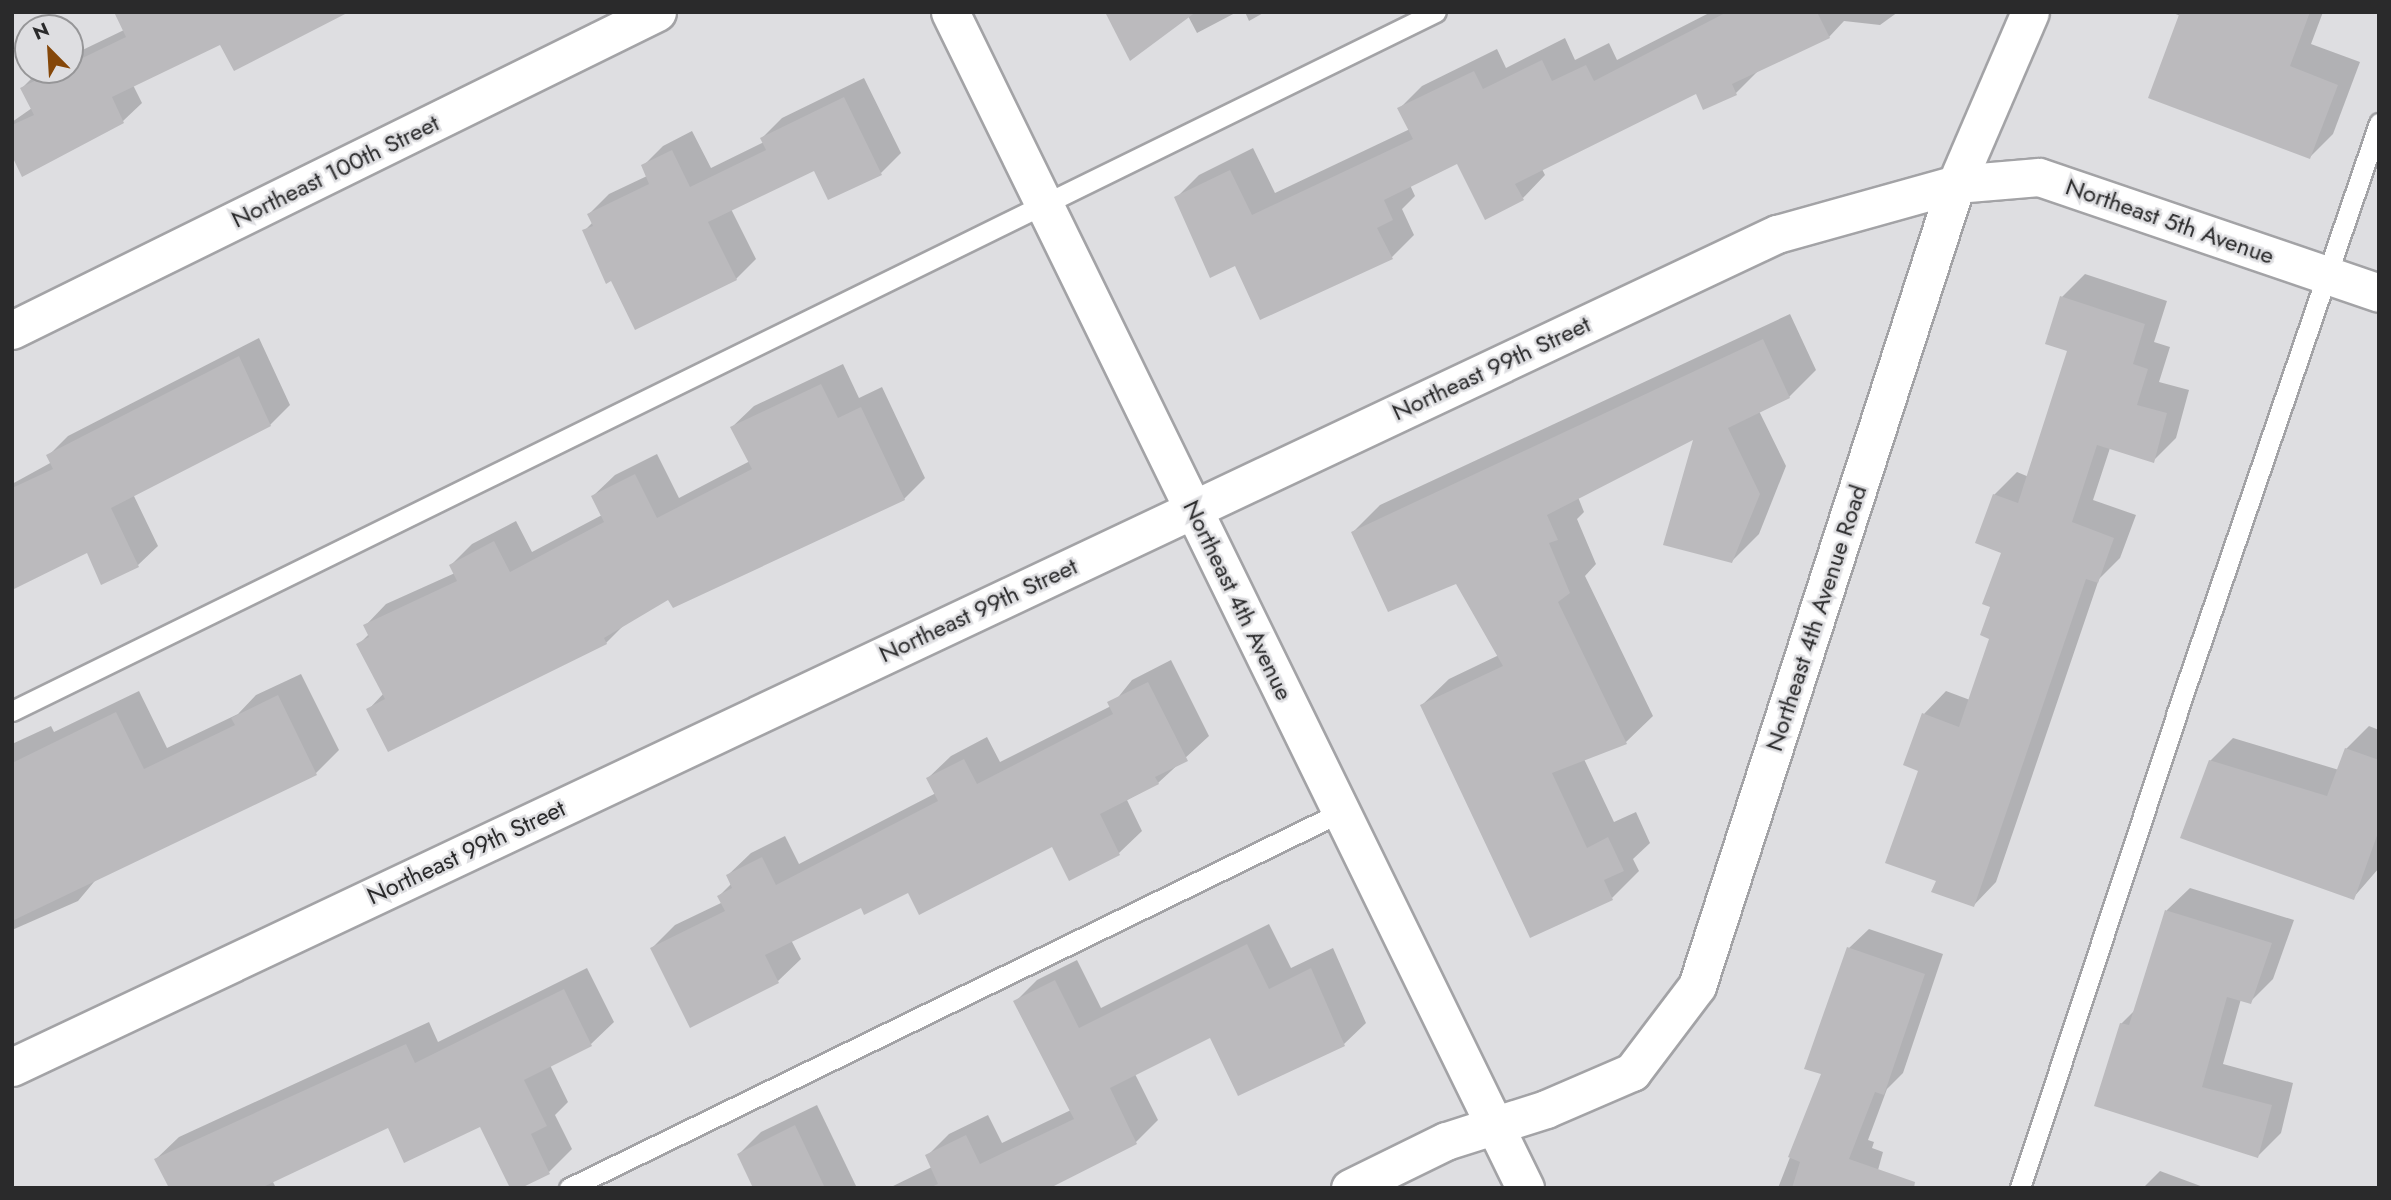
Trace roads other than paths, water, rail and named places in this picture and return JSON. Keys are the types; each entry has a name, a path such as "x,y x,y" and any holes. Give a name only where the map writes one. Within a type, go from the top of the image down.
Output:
{"street":[{"name":"Northeast 100th Street","path":"12,330 657,12"},
{"name":"Northeast 4th Avenue","path":"950,12 1525,1188"},
{"name":"Northeast 4th Avenue Road","path":"1350,1188 1493,1123 1546,1109 1632,1072 1696,986 1956,184 2030,12"},
{"name":"Northeast 5th Avenue","path":"1956,184 2039,177 2379,293"},
{"name":"Northeast 99th Street","path":"12,1068 1777,234 1956,184"}],"lane":[{"path":"12,711 592,424 1045,207 1436,12"},
{"path":"2020,1188 2176,715 2379,123"},
{"path":"569,1188 1341,812"}]}
